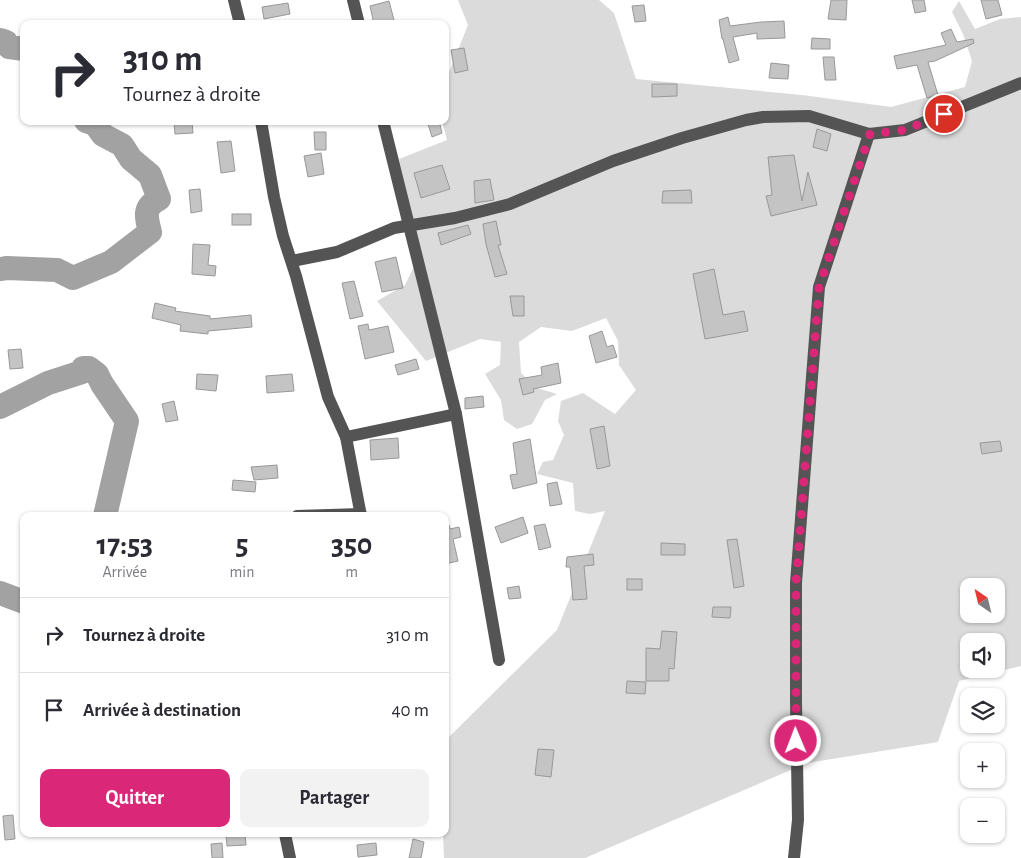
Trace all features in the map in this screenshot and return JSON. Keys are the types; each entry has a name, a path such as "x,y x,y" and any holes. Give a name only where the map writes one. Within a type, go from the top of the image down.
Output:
{"street":[{"path":"234,0 239,20"},
{"path":"353,0 358,20"},
{"path":"292,261 337,252 394,228 456,218 510,204 613,161 682,138 746,120 763,117 809,116 870,134 905,130 1021,83"},
{"path":"262,125 283,236 292,261 328,397 346,436 360,512"},
{"path":"384,125 456,414 499,660"},
{"path":"794,858 798,820 796,583 819,287 870,134"},
{"path":"346,436 456,414"},
{"path":"286,837 290,858"}],"shaded area":[{"path":"458,0 599,0 614,13 636,79 802,95 891,107 965,87 972,61 963,34 952,12 959,1 975,29 1000,19 1021,17 1021,666 1005,670 1005,633 960,633 960,678 971,678 959,681 938,742 807,763 585,858 444,858 443,837 449,837 449,737 557,630 605,511 590,514 575,511 573,483 537,474 543,462 553,460 564,435 558,421 561,401 583,393 615,414 636,390 619,365 618,341 606,318 572,331 541,327 519,342 521,373 537,388 557,394 545,400 532,424 517,429 504,420 501,400 485,374 500,365 501,342 480,339 426,361 377,301 405,285 421,252 399,159 447,140 443,125 449,125 449,72 468,25"}],"building":[{"path":"831,0 847,0 846,20 828,19"},
{"path":"912,0 924,0 926,11 915,13"},
{"path":"981,0 998,0 1002,15 986,19"},
{"path":"389,1 394,20 373,20 370,6"},
{"path":"288,3 290,14 264,19 262,7"},
{"path":"644,5 646,21 635,22 632,6"},
{"path":"728,17 730,26 784,21 785,38 757,39 757,33 733,37 739,60 729,63 719,20"},
{"path":"951,29 957,42 973,39 974,43 935,61 928,62 938,95 927,98 917,65 897,69 894,56 946,45 941,33"},
{"path":"812,38 830,39 830,49 811,49"},
{"path":"464,48 468,70 455,73 451,50"},
{"path":"823,57 834,57 836,80 825,80"},
{"path":"771,63 789,65 788,79 769,78"},
{"path":"652,84 677,84 677,96 652,97"},
{"path":"174,125 192,125 193,133 175,134"},
{"path":"428,125 440,125 442,133 432,137"},
{"path":"817,129 831,134 827,151 813,147"},
{"path":"314,132 326,132 326,150 315,150"},
{"path":"231,141 235,171 221,173 217,142"},
{"path":"321,153 324,174 308,177 304,156"},
{"path":"794,155 802,201 808,172 817,205 771,216 766,196 772,195 768,157"},
{"path":"442,165 450,189 421,198 414,173"},
{"path":"490,179 494,200 475,203 474,181"},
{"path":"200,189 202,211 191,213 189,190"},
{"path":"691,190 692,203 662,203 663,191"},
{"path":"232,214 251,214 251,225 232,225"},
{"path":"496,221 501,245 498,245 507,274 495,277 483,224"},
{"path":"468,225 471,234 441,245 438,233"},
{"path":"193,244 210,245 208,265 216,266 215,276 192,274"},
{"path":"396,257 403,288 382,292 375,262"},
{"path":"714,269 723,315 744,311 748,331 705,339 693,274"},
{"path":"354,281 363,316 350,319 342,283"},
{"path":"510,296 524,296 524,316 513,316"},
{"path":"155,303 176,308 175,311 210,316 210,319 251,315 252,327 208,331 208,334 180,331 181,325 152,318"},
{"path":"368,324 369,330 388,326 394,352 365,359 358,326"},
{"path":"602,331 607,347 613,345 617,357 596,363 589,336"},
{"path":"21,349 23,368 10,369 8,350"},
{"path":"416,359 419,369 398,375 395,365"},
{"path":"558,363 561,383 533,389 534,392 523,395 519,379 542,375 541,367"},
{"path":"197,374 218,375 216,391 196,389"},
{"path":"292,374 294,391 267,393 266,376"},
{"path":"483,396 484,407 465,409 465,398"},
{"path":"174,401 178,420 166,422 162,404"},
{"path":"604,426 610,466 597,469 590,429"},
{"path":"398,438 399,458 371,460 370,440"},
{"path":"530,439 537,483 513,489 510,475 517,474 513,443"},
{"path":"1000,441 1002,451 982,454 980,443"},
{"path":"277,465 278,478 254,480 251,467"},
{"path":"233,480 256,482 255,492 232,490"},
{"path":"557,482 562,504 550,506 547,484"},
{"path":"523,517 528,533 501,543 495,527"},
{"path":"545,524 551,547 539,550 534,526"},
{"path":"449,525 450,529 459,527 461,537 453,539 458,561 449,563"},
{"path":"737,539 744,586 734,588 727,540"},
{"path":"661,543 685,544 685,555 661,555"},
{"path":"593,554 594,565 584,566 587,599 573,600 570,567 566,567 567,557"},
{"path":"627,579 642,579 642,590 627,590"},
{"path":"519,586 521,598 509,599 507,588"},
{"path":"713,607 731,607 730,618 712,617"},
{"path":"662,631 677,632 674,669 669,668 669,681 646,681 646,648 660,649"},
{"path":"627,681 646,682 645,694 626,693"},
{"path":"538,749 554,750 551,777 535,775"},
{"path":"13,815 15,839 5,840 3,816"},
{"path":"226,837 245,837 246,845 227,846"},
{"path":"413,839 424,842 421,858 409,858"},
{"path":"222,843 223,858 212,858 211,844"},
{"path":"376,843 377,855 358,857 357,845"}],"waterway":[{"path":"0,40 6,42 9,47 20,48"},
{"path":"0,269 57,270 73,278 111,262 150,232 147,222 148,209 150,205 159,199 150,175 131,159 122,145 103,135 96,125"},
{"path":"0,407 48,383 82,372 83,368 89,368 97,374 127,421 106,512"},
{"path":"0,593 20,600"}],"route":[{"path":"796,741 796,583 819,287 870,134 905,130 944,114"}]}
